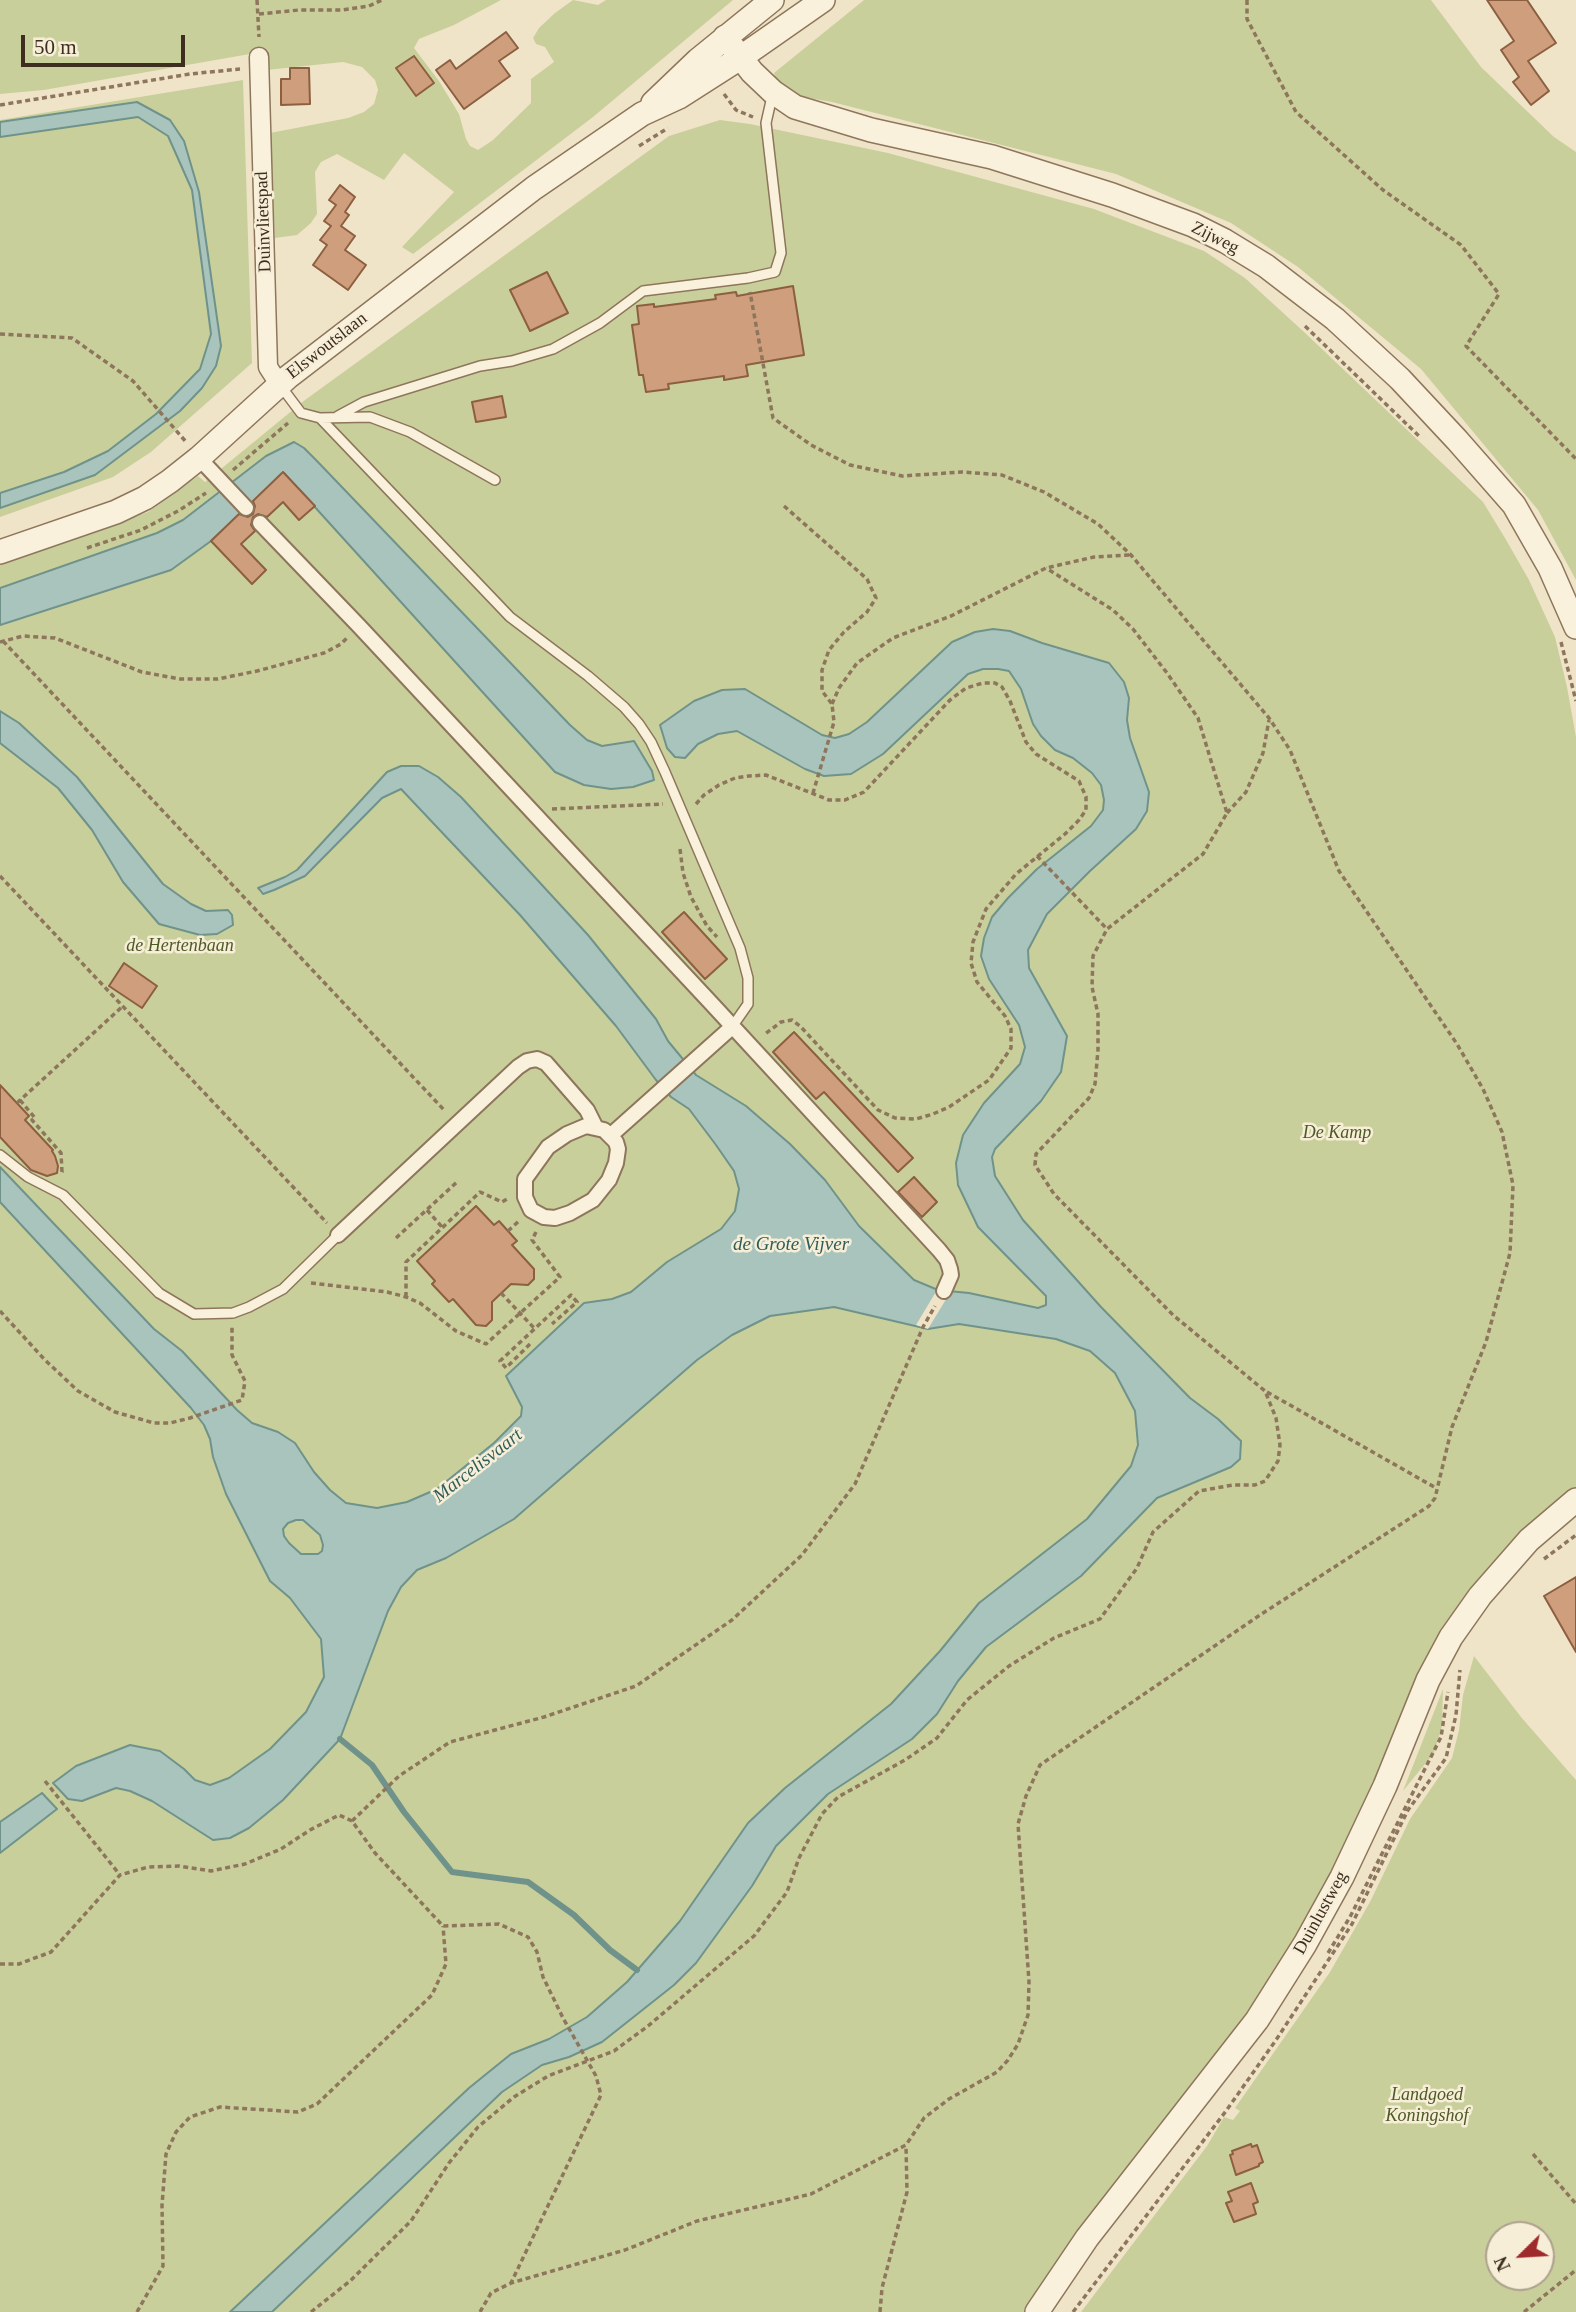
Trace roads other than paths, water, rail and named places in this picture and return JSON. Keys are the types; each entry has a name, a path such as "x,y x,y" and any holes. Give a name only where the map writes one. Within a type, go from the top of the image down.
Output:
{"street":[{"name":"Elswoutslaan","path":"642,114 681,74 772,0"},
{"name":"Elswoutslaan","path":"0,552 116,512 145,498 188,450 279,384 534,188 642,114 679,97 740,58 822,0"},
{"name":"Zijweg","path":"725,37 740,58 773,92 795,107 871,130 992,158 1112,195 1192,225 1266,266 1335,319 1392,371 1514,505 1550,568 1568,632"},
{"name":"Duinvlietspad","path":"259,63 268,367 279,384"},
{"path":"188,450 226,485 246,508"},
{"path":"260,523 359,626 947,1260 951,1275 944,1291"},
{"path":"611,1135 732,1027"},
{"path":"338,1235 527,1061 537,1059 546,1063 587,1110 596,1128"},
{"path":"586,1126 604,1130 611,1135 618,1149 617,1163 609,1180 593,1200 555,1218 544,1217 531,1210 525,1197 525,1179 548,1147 567,1134 586,1126"},
{"name":"Duinlustweg","path":"1037,2312 1087,2238 1257,2020 1305,1944 1342,1877 1380,1798 1428,1680 1451,1637 1480,1597 1529,1540 1576,1500"}],"lane":[{"path":"338,416 364,402 454,374 553,349 600,323 643,291 775,272 781,253 765,123 773,92"},
{"path":"279,384 301,413 320,418 370,417 410,432 495,480"},
{"path":"320,418 510,617 624,707 652,742 740,948 748,978 748,1004 732,1027"},
{"path":"0,1155 28,1177 63,1195 159,1293 194,1314 233,1313 283,1289 338,1235"}],"water":[{"path":"137,102 170,120 184,141 199,192 221,346 216,366 202,388 180,411 95,475 0,508 0,493 64,472 108,451 156,414 200,369 211,334 192,190 168,136 138,117 0,137 0,122"},
{"path":"294,442 316,460 570,725 587,740 602,746 634,741 652,771 654,780 633,787 611,789 584,785 555,772 284,473 211,541 171,570 0,625 0,588 157,533 183,520 266,456"},
{"path":"993,629 1010,631 1109,663 1124,682 1129,698 1127,720 1130,738 1149,792 1147,811 1136,829 1047,914 1028,950 1029,968 1067,1036 1061,1072 1041,1101 995,1149 992,1157 995,1176 1023,1220 1101,1307 1190,1398 1241,1441 1240,1459 1231,1467 1157,1498 1081,1576 986,1647 958,1681 937,1714 912,1739 828,1794 776,1846 752,1886 696,1963 674,1985 602,2042 569,2057 542,2065 502,2092 272,2312 230,2312 469,2088 511,2054 549,2039 587,2017 627,1982 680,1921 748,1823 785,1788 891,1704 940,1651 979,1603 1087,1519 1131,1466 1138,1445 1135,1411 1115,1373 1090,1351 1056,1339 959,1324 928,1329 834,1307 770,1316 732,1335 697,1360 514,1519 446,1558 417,1570 401,1587 388,1611 340,1739 283,1800 249,1828 230,1838 213,1840 152,1801 130,1791 116,1788 82,1801 68,1799 53,1783 76,1766 130,1745 160,1751 195,1780 210,1785 229,1778 270,1749 306,1712 324,1677 321,1639 290,1598 270,1581 226,1494 204,1425 0,1202 0,1167 154,1329 182,1351 237,1410 252,1423 278,1432 295,1443 314,1472 346,1503 377,1508 407,1502 437,1489 494,1443 521,1416 522,1407 506,1376 584,1303 612,1299 631,1292 667,1262 721,1229 735,1211 739,1189 734,1171 716,1145 689,1109 671,1097 656,1080 616,1026 520,915 401,789 382,798 305,876 263,894 258,888 297,870 387,772 401,766 419,766 438,777 461,797 588,935 656,1019 668,1041 696,1075 746,1106 790,1144 825,1180 859,1226 914,1280 938,1290 969,1293 1038,1308 1046,1305 1046,1296 978,1227 958,1185 956,1163 963,1135 984,1103 1020,1064 1025,1047 1019,1025 989,979 981,956 992,917 1037,869 1091,826 1103,810 1101,785 1092,773 1073,758 1055,750 1041,736 1033,724 1021,689 1009,671 998,669 983,669 968,674 883,754 851,774 824,776 805,769 737,731 718,734 698,744 685,758 675,757 667,748 660,725 694,701 722,690 745,689 822,735 835,738 849,734 867,722 952,642 975,632","holes":["303,1520 320,1535 323,1545 318,1554 301,1554 284,1536 283,1529 288,1523"]},
{"path":"0,711 19,723 77,777 163,884 206,911 228,910 232,915 233,925 217,934 200,935 159,924 123,882 92,830 58,788 0,743"},
{"path":"42,1793 57,1809 0,1853 0,1822"}],"waterway":[{"path":"340,1739 372,1765 404,1812 452,1872 528,1882 574,1915 610,1950 637,1970"}],"park label":[{"name":"de Hertenbaan","path":"180,946"},
{"name":"De Kamp","path":"1337,1133"},
{"name":"Landgoed Koningshof","path":"1427,2105"}],"water label":[{"name":"de Grote Vijver","path":"791,1245"},
{"name":"Marcelisvaart","path":"478,1466"}]}
